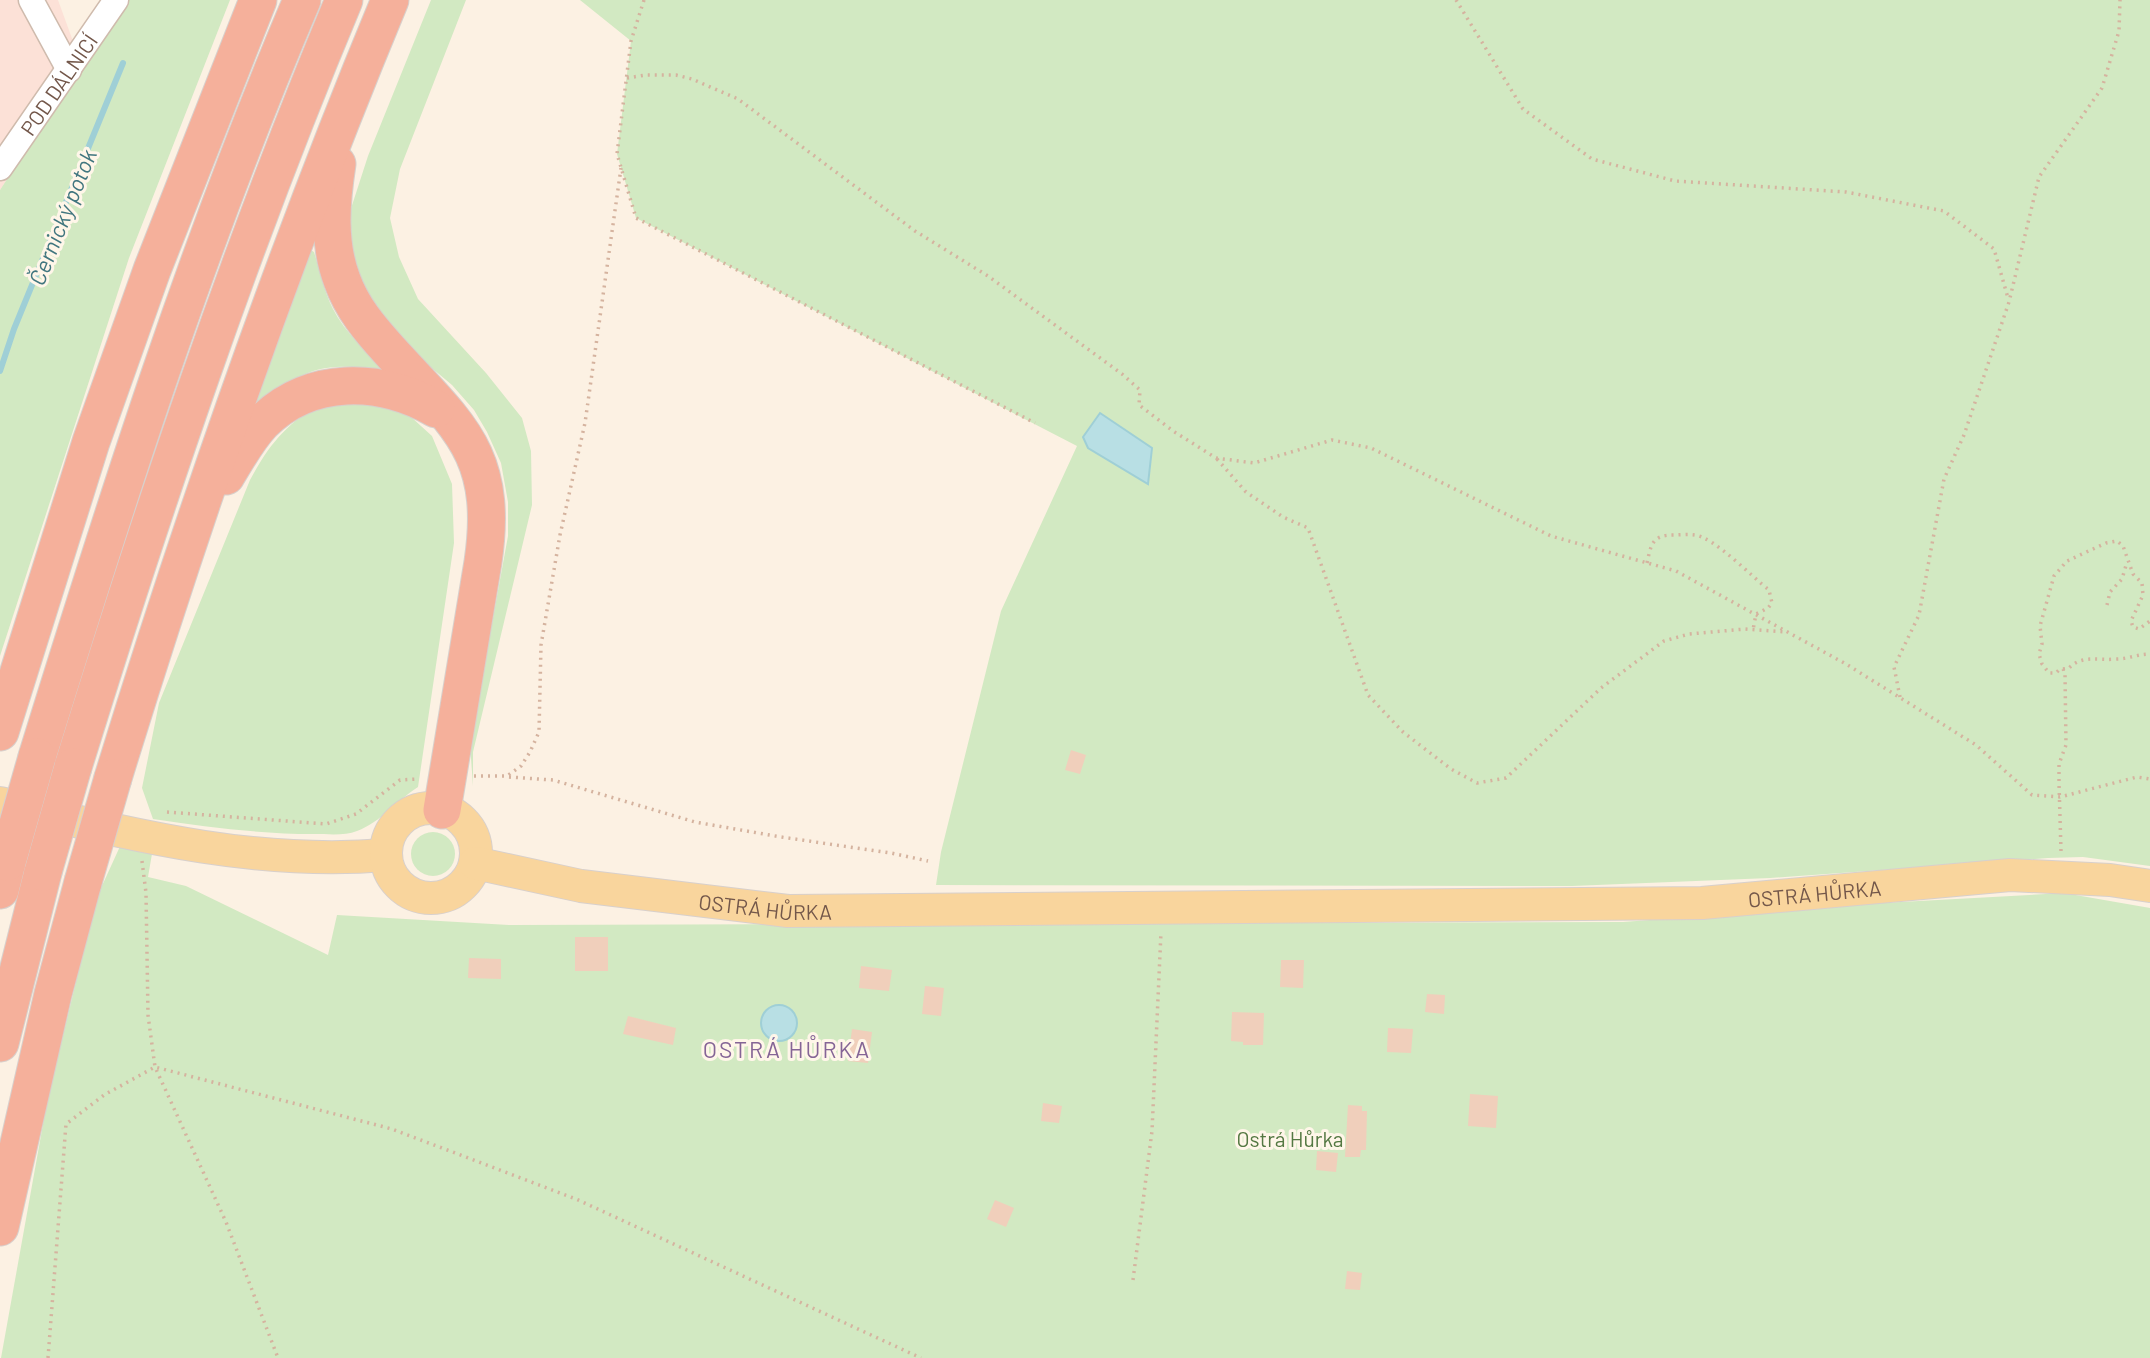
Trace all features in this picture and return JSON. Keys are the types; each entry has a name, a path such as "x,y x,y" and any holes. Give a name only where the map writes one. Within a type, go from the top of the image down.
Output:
{"highway":[{"path":"0,732 91,442 152,270 258,0"},
{"path":"3,876 37,757 134,448 217,212 302,0"},
{"path":"0,1043 43,872 73,767 170,459 255,222 344,0"},
{"path":"0,1227 50,1007 83,882 184,551 296,233 390,0"},
{"path":"345,111 332,192 331,216 334,250 341,280 360,316 372,332 453,421 471,447 487,496 484,562 445,789"},
{"path":"184,551 252,435 279,409 294,400 328,388 365,385 403,393 423,401 453,421"}],"main road":[{"path":"445,789 460,820 473,836 475,863 470,877 460,888 448,895 420,897 407,891 396,881 389,869 386,855 388,841 393,828 403,818 428,808 445,789"},
{"path":"0,803 184,845 264,855 316,858 386,855"},
{"name":"OSTRÁ HŮRKA","path":"475,863 580,886 788,911 1702,904 2010,875 2110,880 2150,886"}],"street":[{"path":"31,0 69,69"},
{"name":"POD DÁLNICÍ","path":"0,168 7,151 69,69 116,0"}],"path":[{"path":"644,0 631,41 617,154 636,218 1035,423"},
{"path":"1456,0 1523,109 1592,159 1675,181 1846,192 1944,211 1994,249 2009,302"},
{"path":"1900,698 1894,667 1919,615 1944,479 1964,435 2009,302 2039,177 2102,88 2119,31 2120,0"},
{"path":"627,78 676,75 738,99 915,231 988,276 1122,374 1140,390 1139,405 1173,431 1216,458 1246,492 1283,517 1308,528 1367,695 1403,732 1451,769 1477,783 1506,778 1601,688 1664,641 1689,634 1753,630 1789,632"},
{"path":"506,776 521,766 539,732 541,645 560,536 585,423 621,168"},
{"path":"1216,458 1254,463 1332,440 1371,448 1551,536 1676,571 1789,632 1976,745 2032,795 2060,797 2137,777 2150,779"},
{"path":"1647,563 1651,547 1662,535 1698,535 1727,554 1769,590 1772,603 1756,614"},
{"path":"2150,621 2138,629 2133,626 2131,621 2143,595 2142,583 2133,574 2123,546 2117,541 2106,543 2067,561 2054,576 2040,626 2042,644 2039,654 2049,673 2068,669 2075,661 2085,658 2118,660 2131,655 2150,654"},
{"path":"2107,605 2110,592 2122,579 2127,562"},
{"path":"1753,630 1756,614"},
{"path":"2061,878 2059,764 2066,745 2063,669"},
{"path":"164,812 326,824 356,814 400,780 414,778 445,789 506,776 553,780 695,822 891,853 928,862"},
{"path":"138,836 146,893 148,1015 155,1067 226,1222 278,1358"},
{"path":"1133,1280 1152,1131 1162,908"},
{"path":"48,1358 66,1124 104,1095 155,1067 405,1134 576,1199 921,1358"}],"shaded area":[{"path":"0,0 58,0 82,66 0,190"}],"green space":[{"path":"128,0 230,0 129,258 0,656 0,190 81,66"},
{"path":"431,0 466,0 400,169 390,218 399,257 418,299 486,373 522,418 531,451 532,505 473,752 473,786 470,744 508,536 508,502 501,463 474,410 452,385 396,338 364,304 345,227 368,156"},
{"path":"580,0 2150,0 2150,866 2083,857 2048,858 1770,878 1572,886 936,885 941,852 1001,611 1077,446 636,218 617,154 631,41"},
{"path":"309,249 314,252 327,295 338,318 385,372 344,367 313,371 285,386 252,411"},
{"path":"322,401 399,406 432,436 452,484 454,543 418,787 374,822 347,834 254,831 153,819 142,788 159,703 250,480 280,435"},
{"path":"433,832 442,833 449,838 454,845 454,863 449,870 442,875 433,876 424,875 417,870 412,863 411,854 412,845 417,838 424,833"},
{"name":"Ostrá Hůrka","path":"122,842 153,848 148,877 186,886 328,955 337,915 509,925 1623,922 1864,904 2064,893 2150,908 2150,1358 1,1358 47,1102 96,899"}],"water":[{"path":"1100,413 1152,448 1148,484 1088,448 1083,437"},
{"path":"779,1005 792,1010 797,1023 792,1036 779,1041 766,1036 761,1023 766,1010"}],"building":[{"path":"1071,750 1086,755 1080,774 1065,770"},
{"path":"575,937 608,937 608,971 575,971"},
{"path":"469,958 501,959 501,979 468,978"},
{"path":"1281,960 1304,960 1303,988 1280,987"},
{"path":"861,966 892,970 889,991 859,988"},
{"path":"925,986 944,988 941,1016 922,1014"},
{"path":"1427,994 1445,995 1444,1014 1425,1012"},
{"path":"1232,1012 1264,1013 1263,1045 1243,1045 1243,1042 1231,1041"},
{"path":"628,1016 676,1028 673,1045 623,1034"},
{"path":"1388,1028 1413,1029 1411,1053 1387,1052"},
{"path":"852,1029 872,1032 868,1063 848,1061"},
{"path":"1470,1094 1498,1096 1496,1128 1468,1126"},
{"path":"1043,1103 1062,1106 1059,1123 1041,1121"},
{"path":"1348,1105 1362,1106 1362,1111 1367,1111 1366,1150 1361,1150 1360,1157 1345,1157"},
{"path":"1317,1151 1338,1153 1336,1172 1316,1170"},
{"path":"995,1200 1014,1208 1006,1227 987,1219"},
{"path":"1347,1271 1362,1273 1360,1290 1345,1289"}],"waterway":[{"name":"Černický potok","path":"0,371 14,329 123,63"}],"district":[{"name":"OSTRÁ HŮRKA","path":"787,1049"}]}
